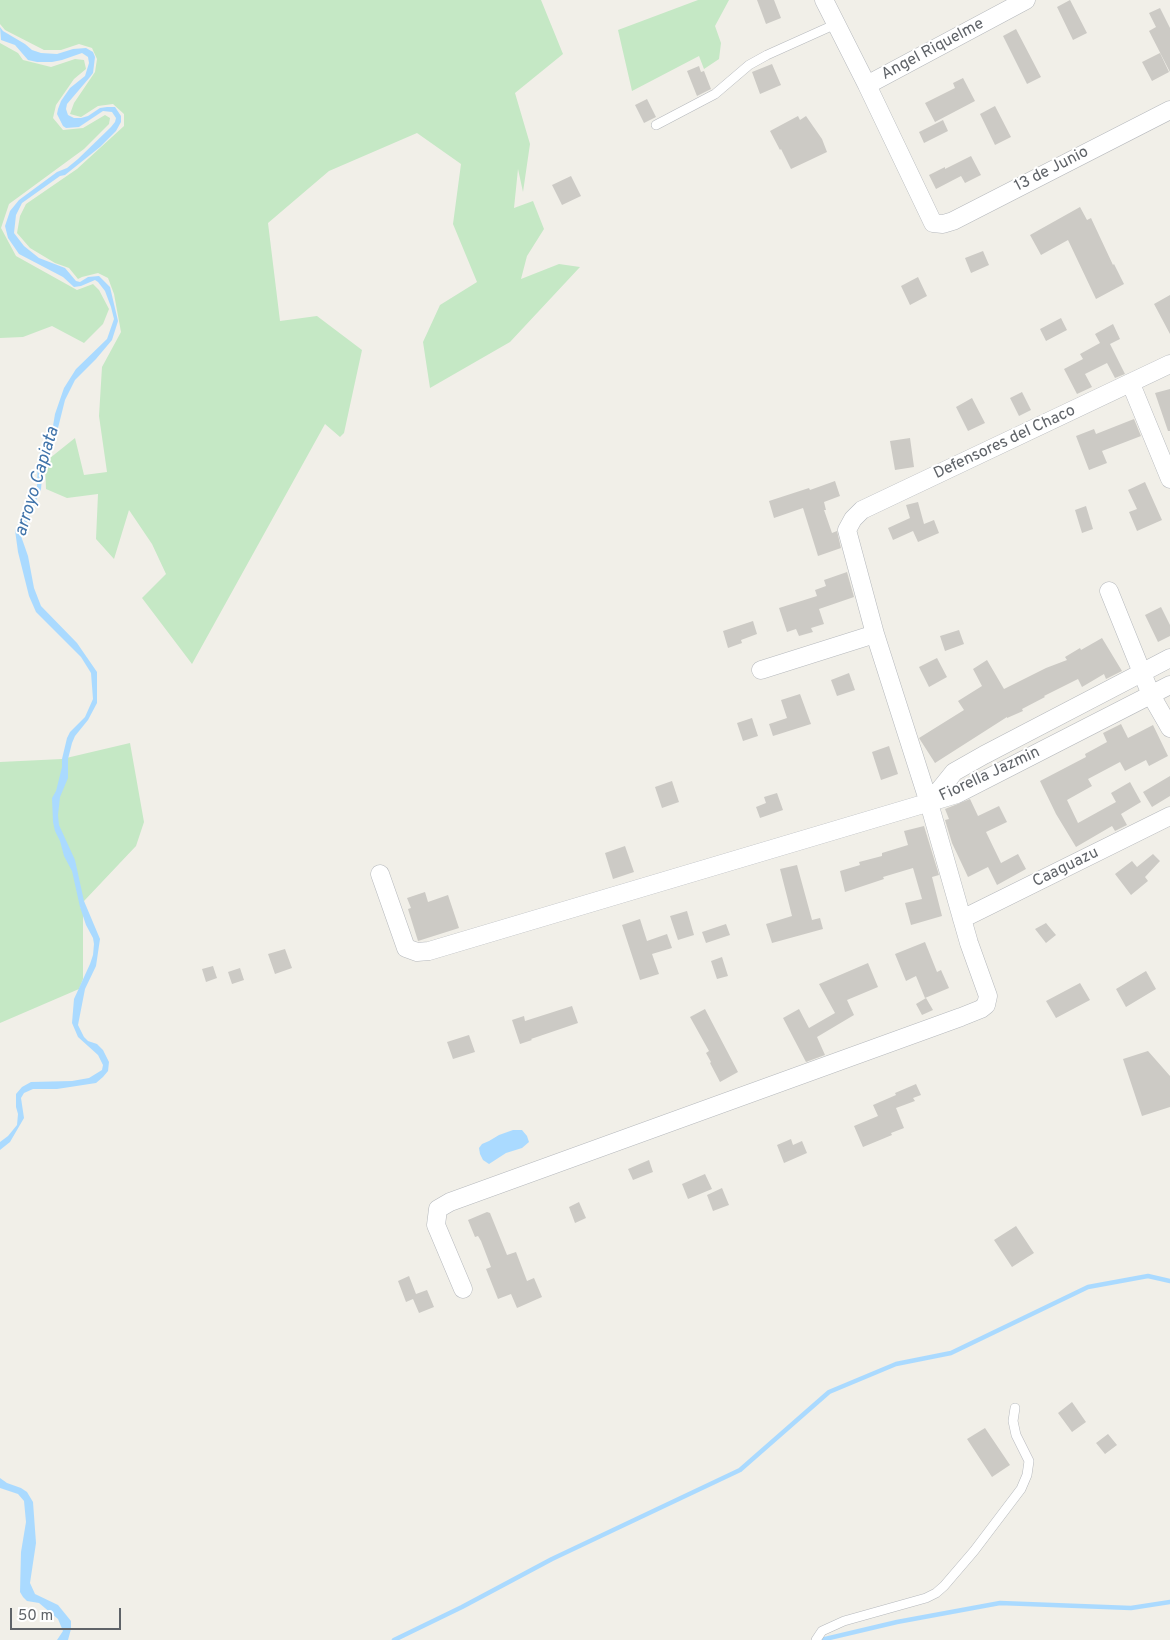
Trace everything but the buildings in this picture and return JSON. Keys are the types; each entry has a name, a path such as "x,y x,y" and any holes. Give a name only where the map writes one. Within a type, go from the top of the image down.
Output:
{"street":[{"path":"824,0 867,85"},
{"name":"Angel Riquelme","path":"867,85 1026,0"},
{"name":"13 de Junio","path":"867,85 933,224 953,221 1170,110"},
{"name":"Defensores del Chaco","path":"875,634 847,530 853,519 862,510 1170,364"},
{"path":"1131,384 1170,479"},
{"path":"1109,590 1152,695 1170,728"},
{"path":"463,1289 436,1225 438,1209 450,1202 981,1009 986,1005 988,996 969,944 929,803 875,634 761,670"},
{"name":"Fiorella Jazmin","path":"929,803 954,772 1170,658"},
{"name":"Fiorella Jazmin","path":"929,803 962,792 1170,685"},
{"path":"380,874 406,948 417,952 429,951 929,803"},
{"name":"Caaguazu","path":"962,919 1170,816"}],"lane":[{"path":"656,125 715,94 749,65 836,24"},
{"path":"816,1640 822,1631 844,1621 926,1598 936,1593 974,1552 1021,1489 1027,1474 1029,1461 1016,1435 1014,1421 1016,1408"}],"green space":[{"path":"0,0 541,0 563,54 515,93 530,144 523,192 518,169 514,208 533,201 544,229 527,256 521,279 559,264 580,267 510,342 430,388 423,342 440,305 477,282 453,224 461,164 417,133 329,171 268,223 280,321 317,316 362,350 344,433 340,437 325,424 192,664 142,598 166,574 152,544 129,510 114,559 96,539 98,494 67,498 46,489 45,462 75,438 84,475 107,472 99,416 102,367 121,332 114,294 108,278 98,273 78,279 69,268 55,263 30,248 17,233 20,216 26,204 77,169 124,126 124,114 113,104 98,106 81,117 70,114 74,103 95,72 97,59 92,48 79,44 61,50 44,50 5,30 0,24"},
{"path":"698,0 729,0 715,26 721,43 719,59 704,69 699,56 632,91 618,30"},
{"path":"0,43 18,53 23,60 51,67 75,59 84,60 86,69 74,79 56,105 53,118 63,130 83,128 105,115 110,118 109,124 84,149 9,204 1,228 16,256 77,290 93,284 99,290 109,309 103,324 84,343 52,326 23,337 0,338"},
{"path":"130,743 144,822 136,846 80,907 85,914 83,917 83,979 79,989 0,1023 0,762 62,759"}],"water":[{"name":"arroyo Capiata","path":"0,27 32,50 41,53 57,54 73,49 86,48 93,52 95,57 93,73 67,104 68,115 74,118 81,118 100,108 115,107 121,116 121,122 116,131 100,147 65,175 60,176 22,203 16,215 14,233 24,246 39,258 65,268 76,281 80,282 88,277 99,276 110,287 118,321 112,340 75,380 65,400 57,432 46,452 41,489 21,536 28,556 34,588 41,606 77,643 97,672 97,703 72,743 68,759 68,778 60,797 58,815 59,825 75,860 84,901 100,939 96,966 85,989 78,1025 88,1041 97,1044 103,1050 109,1062 108,1071 96,1083 57,1089 33,1089 24,1093 21,1098 24,1118 10,1142 0,1150 0,1142 17,1125 16,1094 22,1087 31,1082 72,1081 89,1078 102,1070 103,1065 98,1055 78,1037 72,1023 74,999 90,964 94,944 80,907 72,871 55,831 52,798 56,791 62,767 67,738 70,732 85,717 93,699 91,673 81,657 36,612 29,596 18,552 15,530 34,495 37,486 38,456 52,432 55,414 64,388 76,369 107,339 114,319 105,291 98,282 95,280 74,287 63,277 19,254 8,238 5,226 10,211 19,200 78,159 111,127 116,118 112,112 103,111 79,127 66,128 63,126 57,114 58,109 70,88 85,76 89,63 88,57 82,53 52,62 28,60 15,45 1,40"},
{"path":"513,1130 522,1130 529,1142 522,1148 506,1153 489,1164 483,1160 479,1148 482,1144"},
{"path":"0,1478 27,1492 33,1502 36,1543 30,1583 35,1594 58,1605 71,1621 68,1640 57,1640 63,1631 58,1619 39,1603 27,1601 20,1592 21,1552 26,1522 24,1501 18,1494 0,1488"}],"waterway":[{"path":"394,1640 462,1607 552,1559 740,1470 829,1392 896,1364 951,1353 1088,1287 1148,1276 1170,1281"},
{"path":"821,1640 897,1622 1000,1603 1131,1608 1170,1602"}]}
